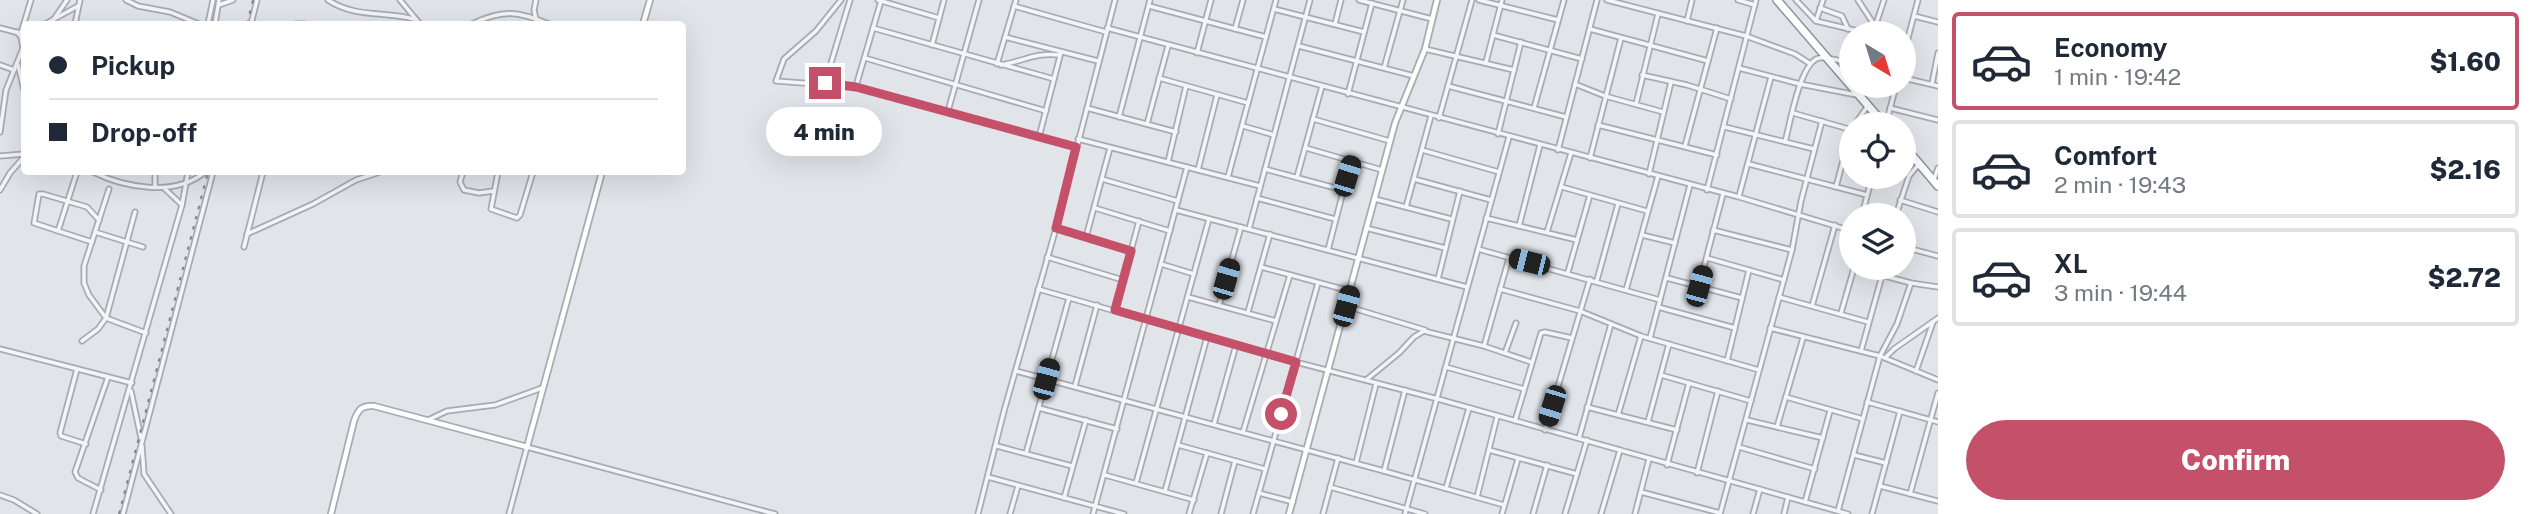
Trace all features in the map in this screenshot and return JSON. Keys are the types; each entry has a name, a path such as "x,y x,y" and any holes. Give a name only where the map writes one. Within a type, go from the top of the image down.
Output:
{"highway":[{"path":"1777,0 1839,72"},
{"path":"1862,98 1875,112"},
{"path":"1916,160 1936,183"}],"main road":[{"path":"644,21 650,0"},
{"path":"1289,514 1390,141 1424,49 1437,0"},
{"path":"331,514 354,421 361,408 374,406 527,447 601,175"}],"street":[{"path":"24,21 31,0"},
{"path":"53,21 67,0"},
{"path":"76,21 80,0"},
{"path":"126,0 192,21"},
{"path":"209,21 214,0"},
{"path":"216,21 219,2 233,0"},
{"path":"252,21 257,0"},
{"path":"328,0 348,11 400,15 414,19"},
{"path":"400,0 416,21"},
{"path":"536,0 536,19"},
{"path":"841,0 816,31 785,59 776,81 856,87 1076,147"},
{"path":"825,83 850,0"},
{"path":"856,87 879,0 939,18"},
{"path":"932,46 944,0"},
{"path":"948,111 979,0"},
{"path":"998,64 1016,0"},
{"path":"978,514 1056,228 1113,0"},
{"path":"1119,117 1150,0"},
{"path":"1197,53 1211,0"},
{"path":"1235,29 1243,0"},
{"path":"1228,177 1276,0"},
{"path":"1249,229 1310,0"},
{"path":"1335,24 1342,0"},
{"path":"1359,0 1432,19"},
{"path":"1384,68 1403,0"},
{"path":"1439,118 1472,0"},
{"path":"1479,0 1501,3 1558,20"},
{"path":"1534,108 1564,0"},
{"path":"1558,150 1597,0"},
{"path":"1606,0 1746,36 1795,54 1809,63"},
{"path":"1630,6 1631,0"},
{"path":"1687,21 1692,0"},
{"path":"1707,190 1755,2 1738,0"},
{"path":"1796,0 1816,21 1839,27"},
{"path":"1816,21 1822,0"},
{"path":"1858,0 1872,21"},
{"path":"1877,21 1884,0"},
{"path":"1912,21 1918,0"},
{"path":"1348,94 1372,3"},
{"path":"1486,64 1501,3"},
{"path":"53,21 78,6"},
{"path":"1014,6 1738,197 1839,226"},
{"path":"1149,6 1266,37"},
{"path":"1820,8 1842,16 1844,21"},
{"path":"1274,9 1364,32"},
{"path":"480,21 504,12 541,21"},
{"path":"1636,104 1658,14"},
{"path":"1914,16 1938,22"},
{"path":"0,28 21,32"},
{"path":"873,28 1054,79"},
{"path":"1685,146 1717,28"},
{"path":"1590,29 1708,61"},
{"path":"1493,35 1582,59"},
{"path":"1005,37 1098,62"},
{"path":"1590,158 1621,38"},
{"path":"1498,134 1521,41"},
{"path":"1147,124 1168,46"},
{"path":"1298,46 1414,76"},
{"path":"1424,49 1514,70"},
{"path":"0,132 3,104 21,51"},
{"path":"998,64 1019,62 1042,53 1060,53"},
{"path":"1039,137 1060,53"},
{"path":"1932,84 1938,54"},
{"path":"865,58 1046,111"},
{"path":"1785,142 1800,84 1809,63 1818,58 1839,61"},
{"path":"17,62 21,78"},
{"path":"0,65 13,70"},
{"path":"1738,68 1839,92"},
{"path":"1642,75 1731,99"},
{"path":"1738,197 1771,77"},
{"path":"1159,78 1248,103"},
{"path":"1916,81 1938,86"},
{"path":"1649,174 1671,82"},
{"path":"1575,84 1605,96 1663,111"},
{"path":"1168,163 1186,86"},
{"path":"1297,177 1322,86"},
{"path":"1448,86 1566,117"},
{"path":"1198,170 1217,94"},
{"path":"1889,112 1893,98"},
{"path":"1863,112 1868,105"},
{"path":"1086,108 1176,132"},
{"path":"1890,108 1938,120"},
{"path":"1793,113 1839,126"},
{"path":"1406,207 1431,116"},
{"path":"1313,119 1390,141"},
{"path":"1641,492 1720,514 1784,280 1822,121"},
{"path":"1598,125 1717,155"},
{"path":"1242,126 1274,135"},
{"path":"1725,127 1814,149"},
{"path":"1405,514 1509,137"},
{"path":"1078,139 1261,186"},
{"path":"1519,226 1540,145"},
{"path":"1086,237 1110,148"},
{"path":"1306,148 1382,170"},
{"path":"1423,150 1499,172"},
{"path":"1547,232 1571,153"},
{"path":"0,156 21,155"},
{"path":"0,190 21,159"},
{"path":"1328,250 1351,161"},
{"path":"1749,164 1867,195"},
{"path":"1916,168 1919,164"},
{"path":"1093,514 1187,167"},
{"path":"1936,183 1938,168"},
{"path":"1265,169 1343,190"},
{"path":"58,231 76,175"},
{"path":"102,175 119,181 164,188 186,184 200,175"},
{"path":"155,175 155,187"},
{"path":"93,514 182,205 188,175"},
{"path":"123,514 212,175"},
{"path":"244,247 262,175"},
{"path":"247,234 371,175"},
{"path":"462,175 460,182 464,190 479,193 493,191"},
{"path":"497,175 490,208 515,218 519,217 532,175"},
{"path":"1836,187 1839,175"},
{"path":"1626,290 1658,176"},
{"path":"1102,179 1178,201"},
{"path":"1414,179 1491,200"},
{"path":"1650,338 1690,185"},
{"path":"1562,187 1647,211"},
{"path":"164,188 182,205"},
{"path":"109,189 83,278 89,295 106,318 146,333"},
{"path":"1865,203 1869,189"},
{"path":"1899,203 1904,189"},
{"path":"1438,279 1460,191"},
{"path":"92,242 34,223 39,194 87,207 99,220"},
{"path":"1699,286 1723,194"},
{"path":"1568,272 1590,195"},
{"path":"1257,198 1335,219"},
{"path":"1375,199 1451,219"},
{"path":"1900,200 1938,212"},
{"path":"1597,280 1618,204"},
{"path":"1094,208 1170,231"},
{"path":"1176,210 1467,287"},
{"path":"82,341 98,329 106,318 135,212"},
{"path":"1486,218 1577,240"},
{"path":"1136,483 1209,219"},
{"path":"1115,310 1139,222"},
{"path":"1812,306 1835,225"},
{"path":"1219,305 1241,227"},
{"path":"1056,228 1131,251"},
{"path":"1366,228 1445,248"},
{"path":"1713,230 1791,250"},
{"path":"95,232 143,247"},
{"path":"1248,312 1270,234"},
{"path":"1642,235 1675,243"},
{"path":"1478,248 1660,300"},
{"path":"1916,250 1938,256"},
{"path":"1047,257 1123,280"},
{"path":"1484,346 1509,258"},
{"path":"1707,258 1784,280"},
{"path":"1161,264 1194,274"},
{"path":"1261,267 1350,291"},
{"path":"1727,361 1749,270"},
{"path":"1243,432 1290,275"},
{"path":"1667,278 1743,298"},
{"path":"1545,430 1590,279"},
{"path":"1841,313 1851,280"},
{"path":"1861,351 1881,280"},
{"path":"1899,280 1938,287"},
{"path":"1253,514 1318,283"},
{"path":"1838,511 1867,402 1911,283"},
{"path":"1038,289 1848,514"},
{"path":"1500,289 1580,311 1641,336 1759,370"},
{"path":"1188,297 1276,321"},
{"path":"1779,297 1868,322"},
{"path":"1026,453 1069,298"},
{"path":"1075,386 1097,305"},
{"path":"1346,306 1531,362"},
{"path":"1658,307 1735,328"},
{"path":"1882,357 1936,319"},
{"path":"1916,371 1936,319"},
{"path":"1505,353 1516,323"},
{"path":"1579,438 1611,324"},
{"path":"1770,328 1882,357 1938,380"},
{"path":"1366,380 1414,337 1427,331"},
{"path":"1514,421 1531,362 1543,332 1572,338"},
{"path":"1618,415 1641,336"},
{"path":"1165,491 1207,337"},
{"path":"1777,427 1803,337"},
{"path":"1647,422 1669,344"},
{"path":"1214,424 1236,345"},
{"path":"1,349 131,384"},
{"path":"1446,367 1524,389"},
{"path":"78,368 60,433 61,436 86,444"},
{"path":"1016,371 1504,505"},
{"path":"1661,375 1751,401"},
{"path":"101,490 76,475 76,469 108,377"},
{"path":"1356,463 1377,383"},
{"path":"1667,465 1689,383"},
{"path":"131,384 132,404 138,417 142,442 144,474 171,514"},
{"path":"428,420 447,411 495,405 543,388"},
{"path":"1384,471 1405,390"},
{"path":"1697,473 1718,391"},
{"path":"1910,494 1938,393"},
{"path":"1786,397 1863,419"},
{"path":"1867,402 1938,422"},
{"path":"1587,407 1676,430"},
{"path":"1039,408 1117,429"},
{"path":"1446,488 1468,408"},
{"path":"1805,502 1830,411"},
{"path":"1872,514 1900,411"},
{"path":"1477,497 1497,417"},
{"path":"1064,498 1086,420"},
{"path":"1746,420 1823,438"},
{"path":"1565,514 1587,440"},
{"path":"1178,445 1265,469"},
{"path":"997,446 1072,466"},
{"path":"509,514 527,447 775,514"},
{"path":"1739,447 1815,469"},
{"path":"1489,450 1577,474"},
{"path":"1601,514 1619,450"},
{"path":"1189,514 1207,453"},
{"path":"1854,455 1886,463"},
{"path":"1323,514 1338,458"},
{"path":"1502,514 1518,458"},
{"path":"1635,514 1649,459"},
{"path":"1221,514 1235,461"},
{"path":"1533,514 1547,465"},
{"path":"1104,474 1194,500"},
{"path":"988,477 1124,514"},
{"path":"1010,514 1018,486"},
{"path":"1330,486 1424,514"},
{"path":"1880,486 1938,501"},
{"path":"1753,514 1760,489"},
{"path":"1259,493 1293,502"},
{"path":"0,495 37,514"},
{"path":"1784,514 1788,497"}],"railway":[{"path":"248,21 253,0"},
{"path":"119,514 207,175"}],"route":[{"path":"825,83 856,87 1076,147 1056,228 1131,251 1115,310 1296,362 1281,414"}]}
